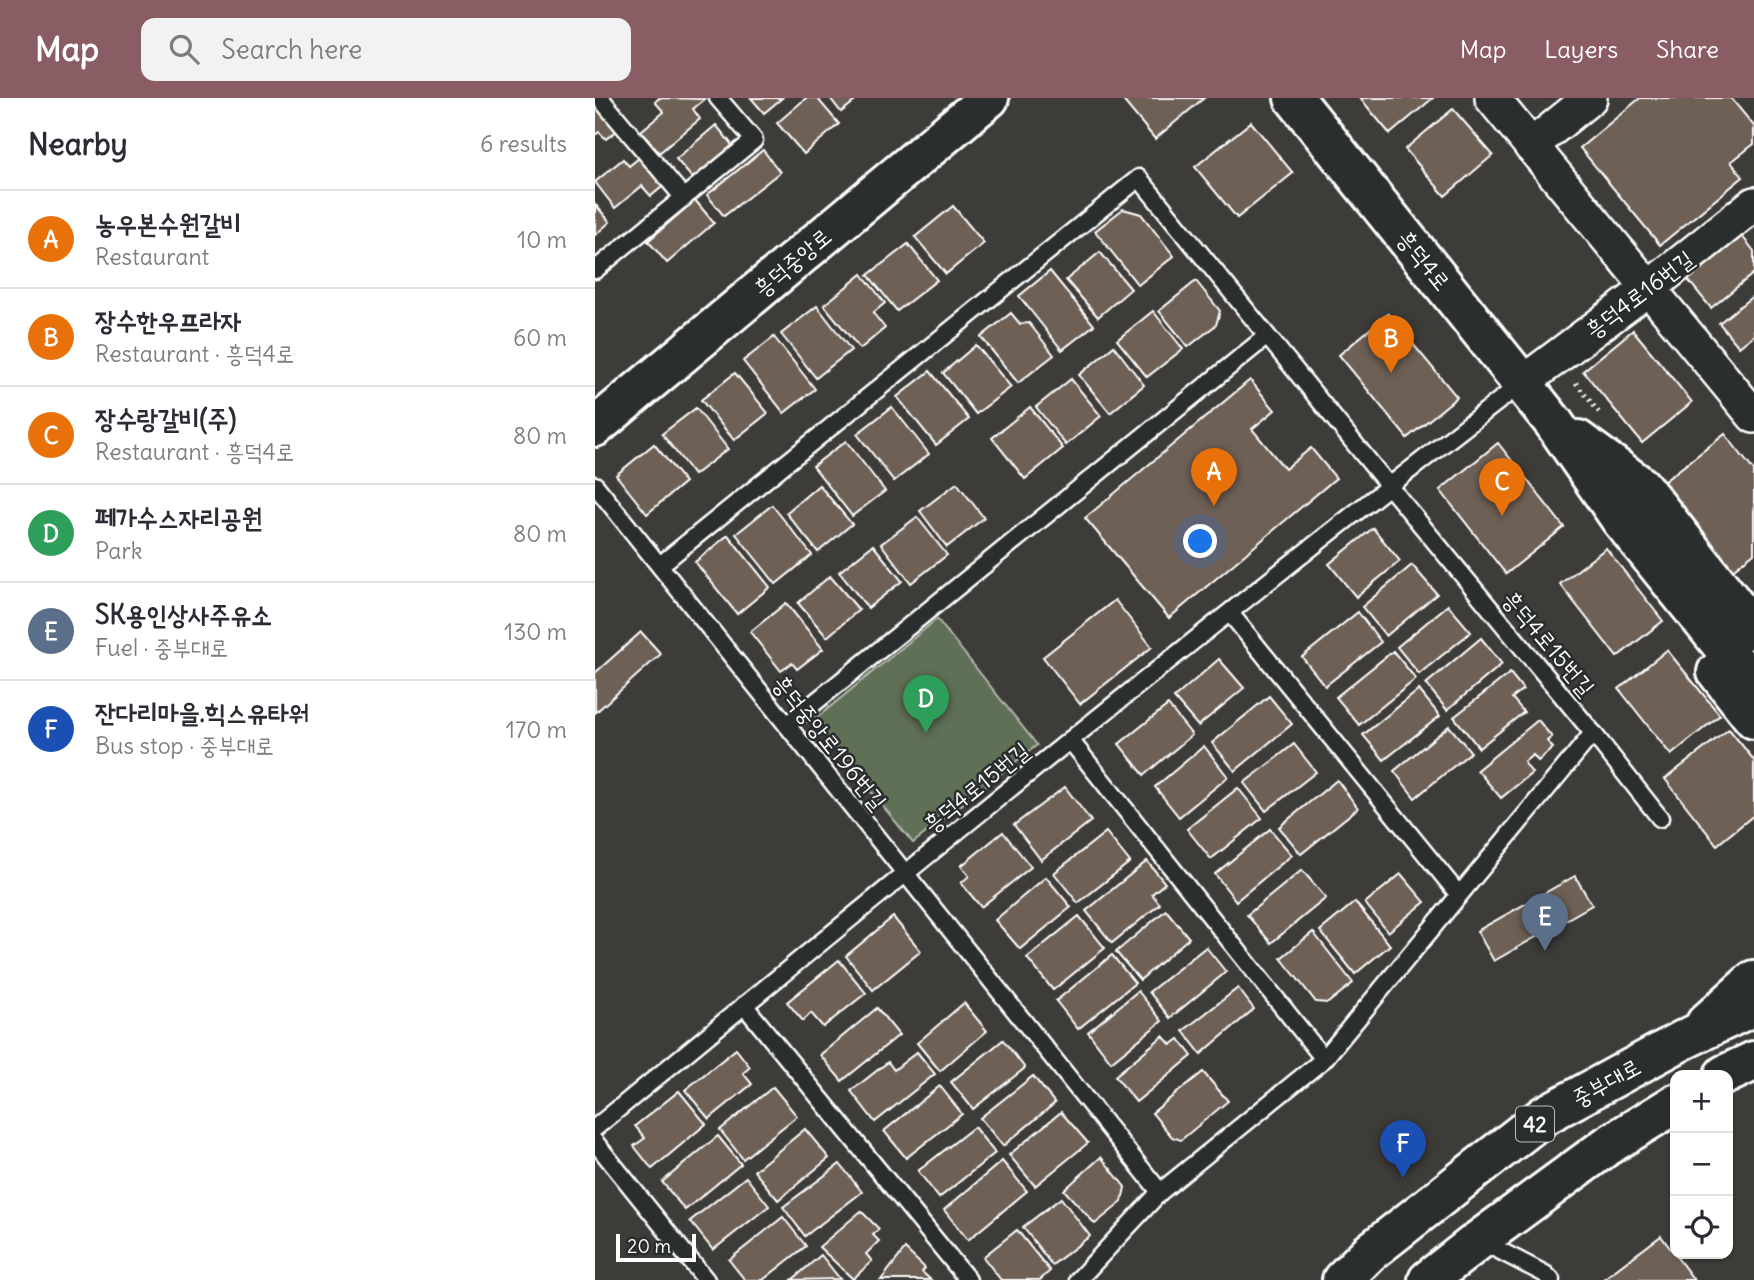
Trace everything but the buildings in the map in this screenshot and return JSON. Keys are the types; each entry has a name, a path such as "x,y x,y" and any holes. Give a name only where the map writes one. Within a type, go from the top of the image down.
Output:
{"street":[{"name":"흥덕중앙로","path":"595,427 989,98"},
{"name":"흥덕4로","path":"1294,98 1554,423"},
{"path":"1492,98 1754,416"},
{"path":"1531,146 1590,98"},
{"name":"흥덕4로16번길","path":"1522,383 1754,205"},
{"path":"1554,423 1629,513 1754,653"},
{"path":"1554,423 1641,486 1754,630"},
{"path":"1554,423 1597,522 1754,719"},
{"path":"1629,513 1754,685"},
{"path":"1683,1040 1754,980"},
{"name":"중부대로","path":"1332,1280 1545,1115 1683,1040 1754,1006"},
{"path":"1733,1071 1754,1061"},
{"path":"1428,1280 1607,1146 1670,1107"},
{"name":"중부대로","path":"1342,1280 1369,1253"}],"lane":[{"path":"600,98 684,198"},
{"path":"595,270 754,141 718,98"},
{"path":"660,565 1139,178 1389,486"},
{"path":"787,725 1267,336"},
{"name":"흥덕4로15번길","path":"595,1128 1070,740 1522,383"},
{"name":"흥덕중앙로196번길","path":"595,485 1160,1192"},
{"name":"흥덕4로15번길","path":"1389,486 1660,818"},
{"path":"1230,612 1459,895"},
{"path":"1078,1280 1160,1192 1324,1059 1593,733"},
{"path":"1070,740 1324,1059"},
{"path":"744,1005 968,1280"},
{"path":"595,1142 706,1280"},
{"path":"1479,1240 1545,1274 1551,1280"}],"green space":[{"path":"937,619 1037,745 913,843 813,721"}],"place":[{"name":"장수한우프라자","path":"1391,373"},
{"name":"농우본수원갈비","path":"1214,506"},
{"name":"장수랑갈비(주)","path":"1502,516"},
{"name":"페가수스자리공원","path":"926,733"},
{"name":"SK용인상사주유소","path":"1545,951"},
{"name":"잔다리마을.힉스유타워","path":"1403,1178"}]}
